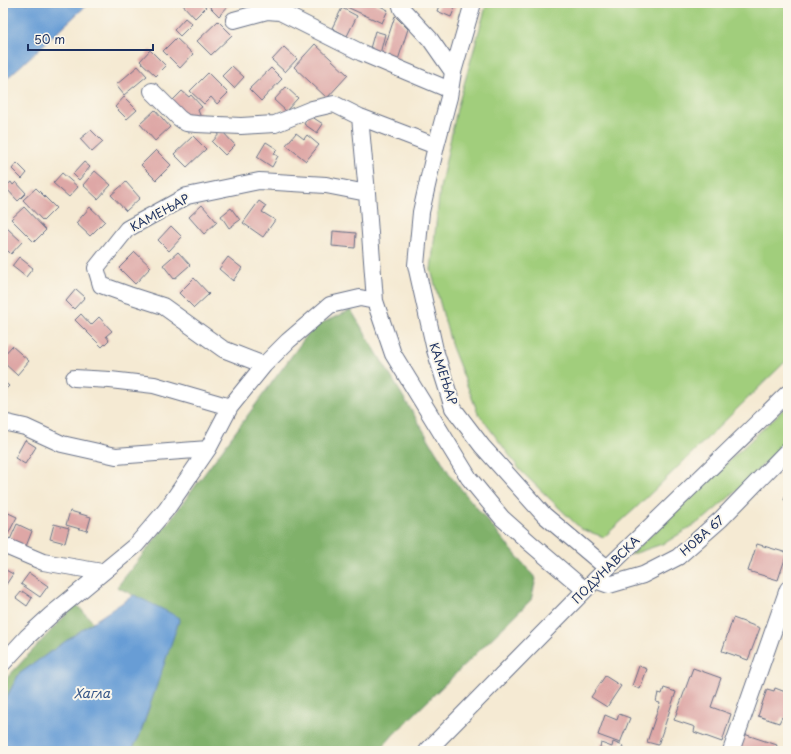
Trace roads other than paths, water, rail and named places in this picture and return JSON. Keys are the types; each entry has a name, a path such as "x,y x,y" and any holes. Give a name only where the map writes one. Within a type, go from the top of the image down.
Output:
{"street":[{"path":"400,3 402,9 430,39 453,72"},
{"name":"КАМЕЊАР","path":"473,3 453,72 436,146 422,212 416,265 434,350 453,408 482,446 544,515 607,568"},
{"path":"234,20 267,11 280,12 362,53 450,90"},
{"path":"152,91 186,123 264,126 285,121 312,109 334,104 360,117 436,146"},
{"path":"360,117 375,301 393,354 469,478 502,518 530,543 590,585"},
{"name":"КАМЕЊАР","path":"264,365 223,349 164,306 101,285 96,268 127,229 187,196 259,181 326,185 367,192"},
{"path":"3,663 27,637 51,615 136,545 166,510 208,449 230,407 264,365 288,341 330,305 360,298 375,301"},
{"path":"74,378 154,385 230,407"},
{"name":"ПОДУНАВСКА","path":"427,751 607,568 788,393"},
{"path":"3,422 25,427 62,444 116,456 208,449"},
{"name":"НОВА 67","path":"590,585 609,585 643,575 678,557 721,520 788,450"},
{"path":"3,545 43,562 102,572"},
{"path":"731,751 788,589"}],"water":[{"path":"3,3 89,3 3,82"},
{"name":"Хагла","path":"134,595 180,618 139,737 131,751 3,751 3,704 19,674"}]}
